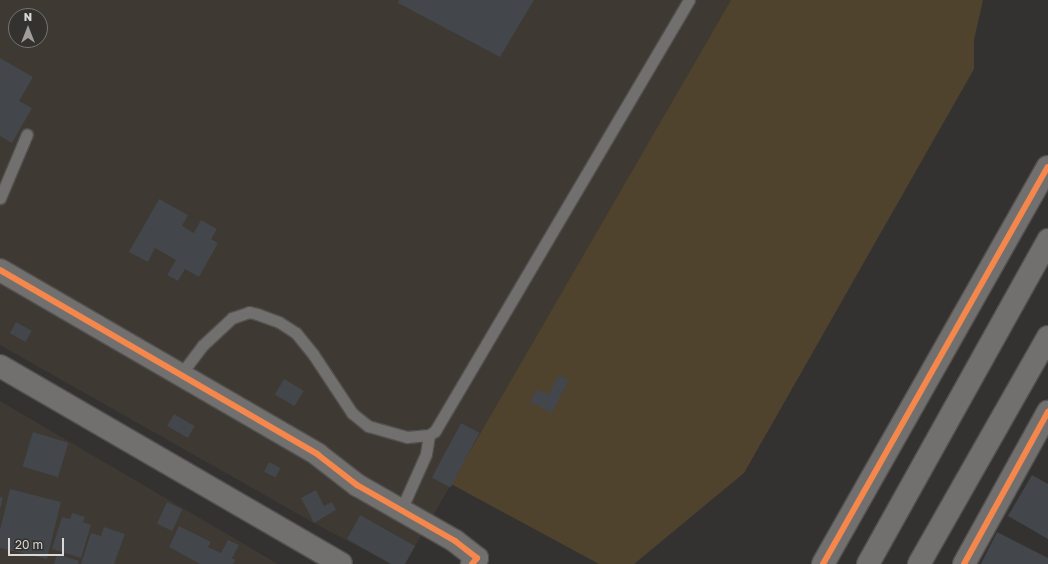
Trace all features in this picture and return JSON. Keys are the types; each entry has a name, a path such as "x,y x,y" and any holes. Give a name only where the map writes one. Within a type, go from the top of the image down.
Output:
{"street":[{"path":"823,564 1048,167"},
{"path":"868,564 1048,240"},
{"path":"0,270 317,454 357,485 455,541 479,562"},
{"path":"919,564 1046,345"},
{"path":"0,366 341,564"},
{"path":"964,564 1048,412"}],"lane":[{"path":"181,374 203,345 232,318 249,312 279,322 296,333 313,354 352,413 368,426 407,436 429,435 440,427 689,0"},
{"path":"0,198 27,134"},
{"path":"401,510 426,454 429,435"}],"shaded area":[{"path":"0,0 731,0 405,564 391,564 314,523 0,345"},
{"path":"731,0 983,0 974,40 974,69 744,473 634,564 599,564 451,484"},
{"path":"0,401 278,564 0,564"}],"building":[{"path":"399,0 534,0 500,57 398,3"},
{"path":"0,58 33,77 19,101 32,108 12,143 0,136"},
{"path":"159,199 188,215 182,226 194,233 201,220 217,229 211,239 218,243 199,277 185,269 178,281 167,275 176,260 155,248 148,262 129,252"},
{"path":"16,322 32,331 25,342 10,333"},
{"path":"559,375 569,380 552,413 530,402 537,389 548,395"},
{"path":"284,379 304,391 294,406 275,394"},
{"path":"174,414 195,426 188,438 167,426"},
{"path":"461,423 480,433 450,488 432,478"},
{"path":"33,432 68,443 58,477 22,466"},
{"path":"269,462 281,468 276,478 264,472"},
{"path":"1032,475 1048,484 1048,539 1008,516"},
{"path":"10,489 61,502 47,559 0,548 0,530"},
{"path":"316,490 324,506 332,502 336,510 314,523 301,498"},
{"path":"0,497 3,498 1,507 0,507"},
{"path":"167,502 182,509 172,531 157,524"},
{"path":"72,513 85,517 83,522 91,525 81,558 52,549 62,517 70,519"},
{"path":"360,515 415,546 405,564 391,564 347,539"},
{"path":"179,526 211,542 208,547 221,553 228,540 239,545 232,558 235,560 233,564 200,564 169,547"},
{"path":"104,527 125,534 114,564 81,564 91,533 101,536"},
{"path":"997,532 1048,558 1048,564 981,564"},
{"path":"57,554 79,561 78,564 54,564"}],"cycle path":[{"path":"823,564 1048,167"},
{"path":"0,270 317,454 357,485 455,541 477,558 472,564"},
{"path":"964,564 1048,412"}]}
